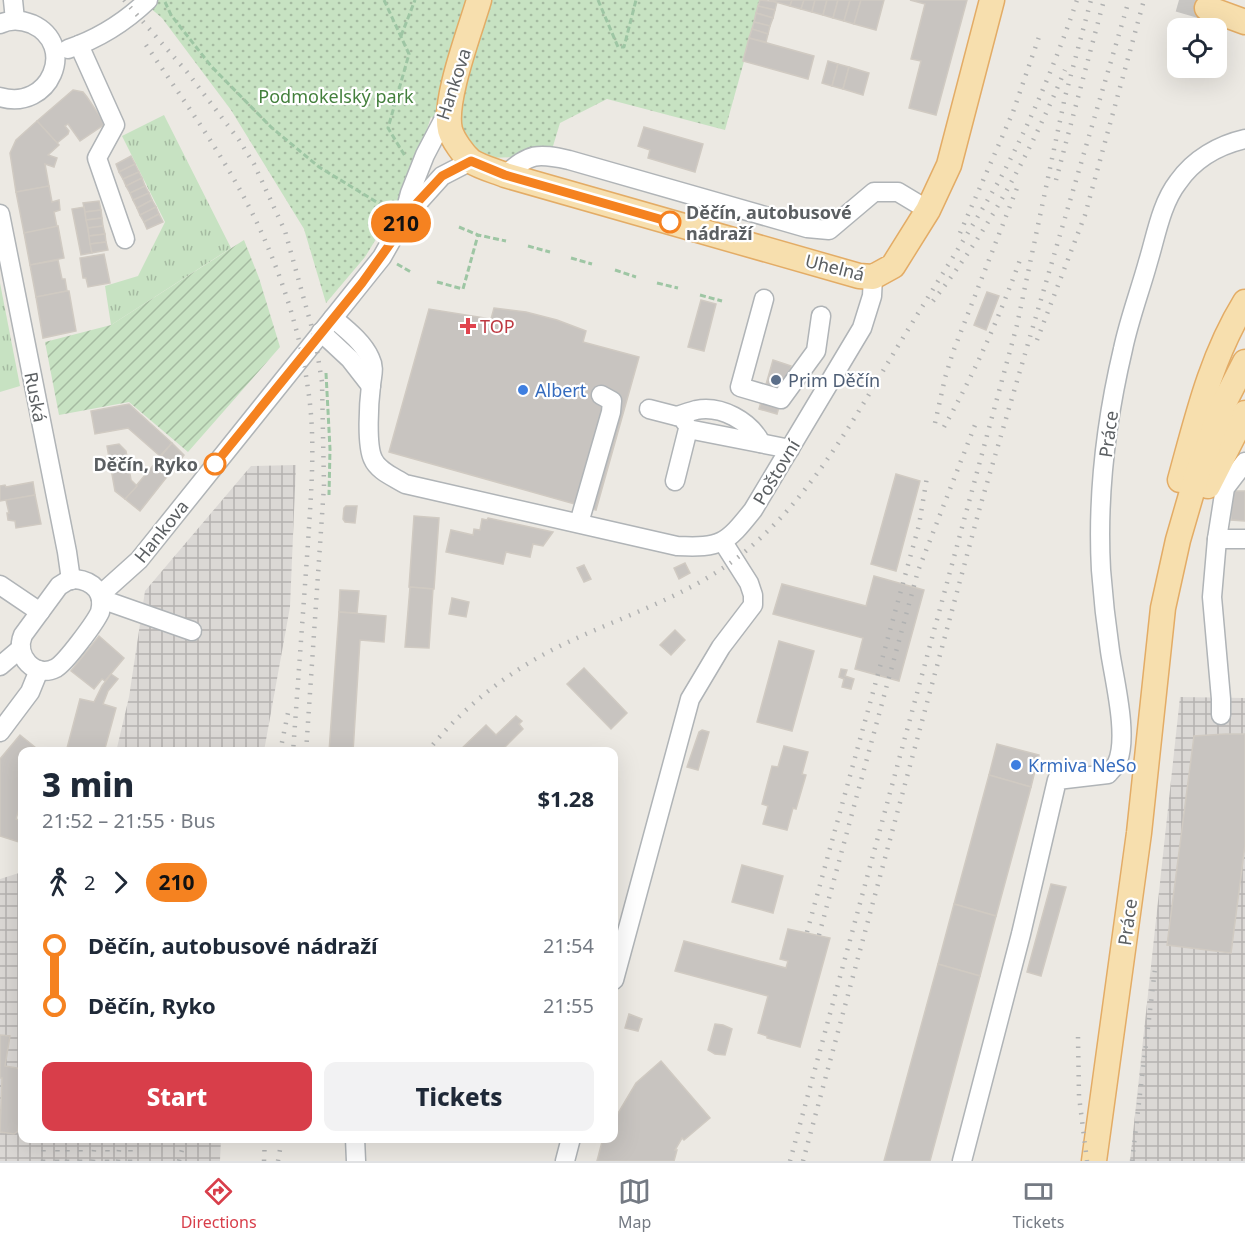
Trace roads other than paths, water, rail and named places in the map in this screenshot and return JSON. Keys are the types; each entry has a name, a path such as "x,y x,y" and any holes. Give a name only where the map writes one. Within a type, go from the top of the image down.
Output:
{"main road":[{"name":"Hankova","path":"448,111 479,0"},
{"path":"873,277 893,266 928,210 949,165 992,0"},
{"path":"1207,8 1245,22"},
{"path":"448,111 450,131 471,161"},
{"name":"Uhelná","path":"471,161 505,175 859,276 873,277"},
{"path":"1163,608 1159,559 1202,396 1221,347 1245,302"},
{"name":"Práce","path":"1094,1161 1139,833 1163,608 1178,540 1205,452 1224,403 1245,362"},
{"path":"1178,540 1196,518 1213,473 1245,413"}],"street":[{"path":"1,100 29,98 41,91 50,80 55,67 55,53 45,33 26,22 8,22 13,0"},
{"path":"55,53 99,37 133,15 148,0"},
{"path":"79,45 115,125 97,158 124,239"},
{"name":"Hankova","path":"101,597 139,560 382,257 396,215 410,193 425,155 448,111"},
{"name":"Práce","path":"962,1161 1021,934 1057,780 1108,774 1116,765 1119,754 1120,706 1104,610 1101,517 1103,470 1112,403 1123,348 1164,208 1176,184 1186,170 1200,159 1230,142 1245,139"},
{"path":"505,175 523,160 544,155 550,156 807,228 829,230 874,192 898,192 928,210"},
{"path":"396,215 442,176 471,161"},
{"name":"Ruská","path":"0,214 71,580"},
{"name":"Poštovní","path":"723,542 734,534 753,510 862,328 872,296 873,277"},
{"path":"764,299 740,387 781,399 816,351 821,316"},
{"path":"333,318 347,330 370,358 374,369 368,441 373,460 385,472 405,484 677,546 706,546 723,542 749,583 753,605 721,647 690,699 618,962"},
{"path":"321,333 350,359 371,386"},
{"path":"579,523 611,412 612,401 601,395"},
{"path":"649,409 682,423 761,444 790,449"},
{"path":"675,481 682,423"},
{"path":"1221,715 1212,597 1217,539 1225,488 1245,462"},
{"path":"1217,539 1245,539"},
{"path":"101,597 102,608 98,616 64,661 53,669 39,670 26,662 20,649 23,635 60,586 71,580 80,579 88,582 101,597 192,631"},
{"path":"0,585 40,612"},
{"path":"0,666 20,649"},
{"path":"0,732 30,692 39,670"},
{"path":"355,1143 356,1161"},
{"path":"565,1161 570,1143"}],"tunnel":[{"path":"1179,0 1207,8"}],"railway":[{"path":"124,0 187,72 239,140 254,164 285,231 315,339 322,382 324,486 306,747"},
{"path":"431,747 468,708 516,671 550,651 669,598 716,573 737,558 786,512 846,432 1000,179 1042,91 1077,0"},
{"path":"790,1161 1017,325 1065,97 1091,0"},
{"path":"1056,180 1104,0"},
{"path":"803,1161 980,507 1129,0"},
{"path":"1037,340 1085,215 1144,0"},
{"path":"960,233 1013,112 1041,31"},
{"path":"146,45 209,138 252,212 279,275 301,350 312,428 312,466 293,747"},
{"path":"933,301 973,246 1007,190 1065,70"},
{"path":"935,423 953,352 1019,183"},
{"path":"944,427 986,344 1021,257"},
{"path":"819,935 918,571 975,425"},
{"path":"807,932 919,525 927,477"},
{"path":"281,747 289,708"},
{"path":"1132,1161 1155,969"},
{"path":"1078,1037 1079,1096 1087,1161"},
{"path":"43,1161 44,1143"},
{"path":"57,1161 58,1143"},
{"path":"67,1161 68,1143"},
{"path":"80,1161 81,1143"},
{"path":"93,1161 95,1143"},
{"path":"107,1161 108,1143"},
{"path":"118,1161 120,1143"},
{"path":"130,1161 131,1143"},
{"path":"179,1161 184,1143"},
{"path":"264,1161 265,1143"},
{"path":"278,1161 281,1143"}],"place":[{"name":"Děčín, autobusové nádraží","path":"670,222"},
{"name":"TOP","path":"468,326"},
{"name":"Prim Děčín","path":"776,380"},
{"name":"Albert","path":"523,390"},
{"name":"Děčín, Ryko","path":"215,464"},
{"name":"Krmiva NeSo","path":"1016,765"}],"park label":[{"name":"Podmokelský park","path":"336,96"}]}
